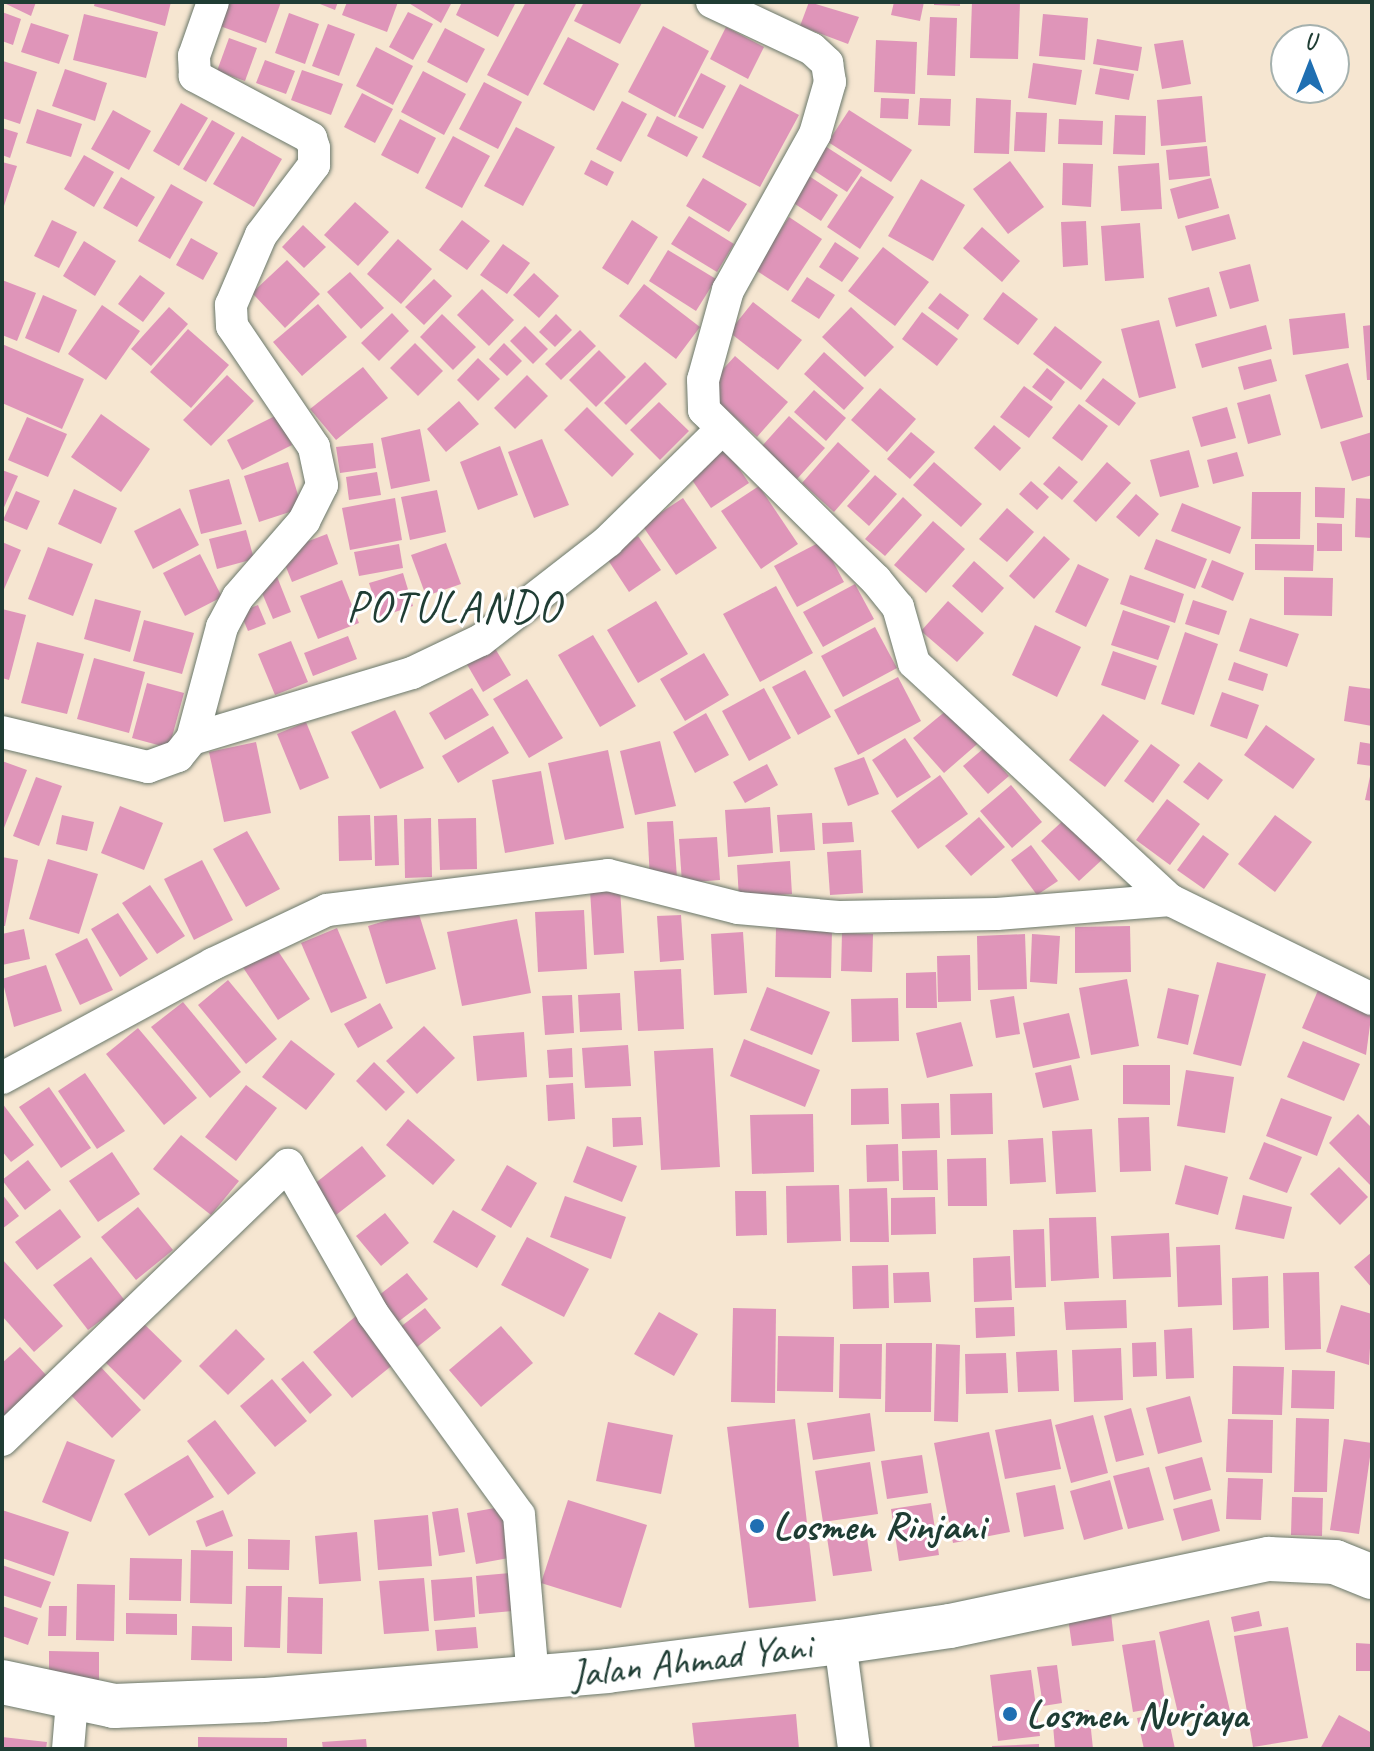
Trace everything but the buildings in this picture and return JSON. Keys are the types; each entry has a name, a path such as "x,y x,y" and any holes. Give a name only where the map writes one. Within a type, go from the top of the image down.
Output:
{"highway":[{"name":"Jalan Ahmad Yani","path":"2,1682 72,1701 142,1707 533,1678 950,1626 1269,1559 1335,1562 1372,1577"}],"street":[{"path":"192,739 222,627 238,597 304,521 322,485 314,447 232,326 231,315 239,278 261,235 314,165 314,148 311,138 195,76 194,56 213,2"},
{"path":"712,2 812,49 827,63 830,82 815,134 728,290 716,328 702,396 704,410 898,607 914,663 1170,900 1372,999"},
{"path":"2,732 148,767 167,763 192,739 412,673 481,640 608,541 722,429"},
{"path":"2,1078 213,964 327,910 357,904 608,875 738,908 839,917 997,914 1170,900"},
{"path":"2,1440 288,1165 373,1314 519,1515 533,1678"},
{"path":"840,1642 854,1749"},
{"path":"68,1749 72,1701"}],"place":[{"name":"Losmen Rinjani","path":"757,1526"},
{"name":"Losmen Nurjaya","path":"1010,1714"}],"district":[{"name":"POTULANDO","path":"454,607"}]}
